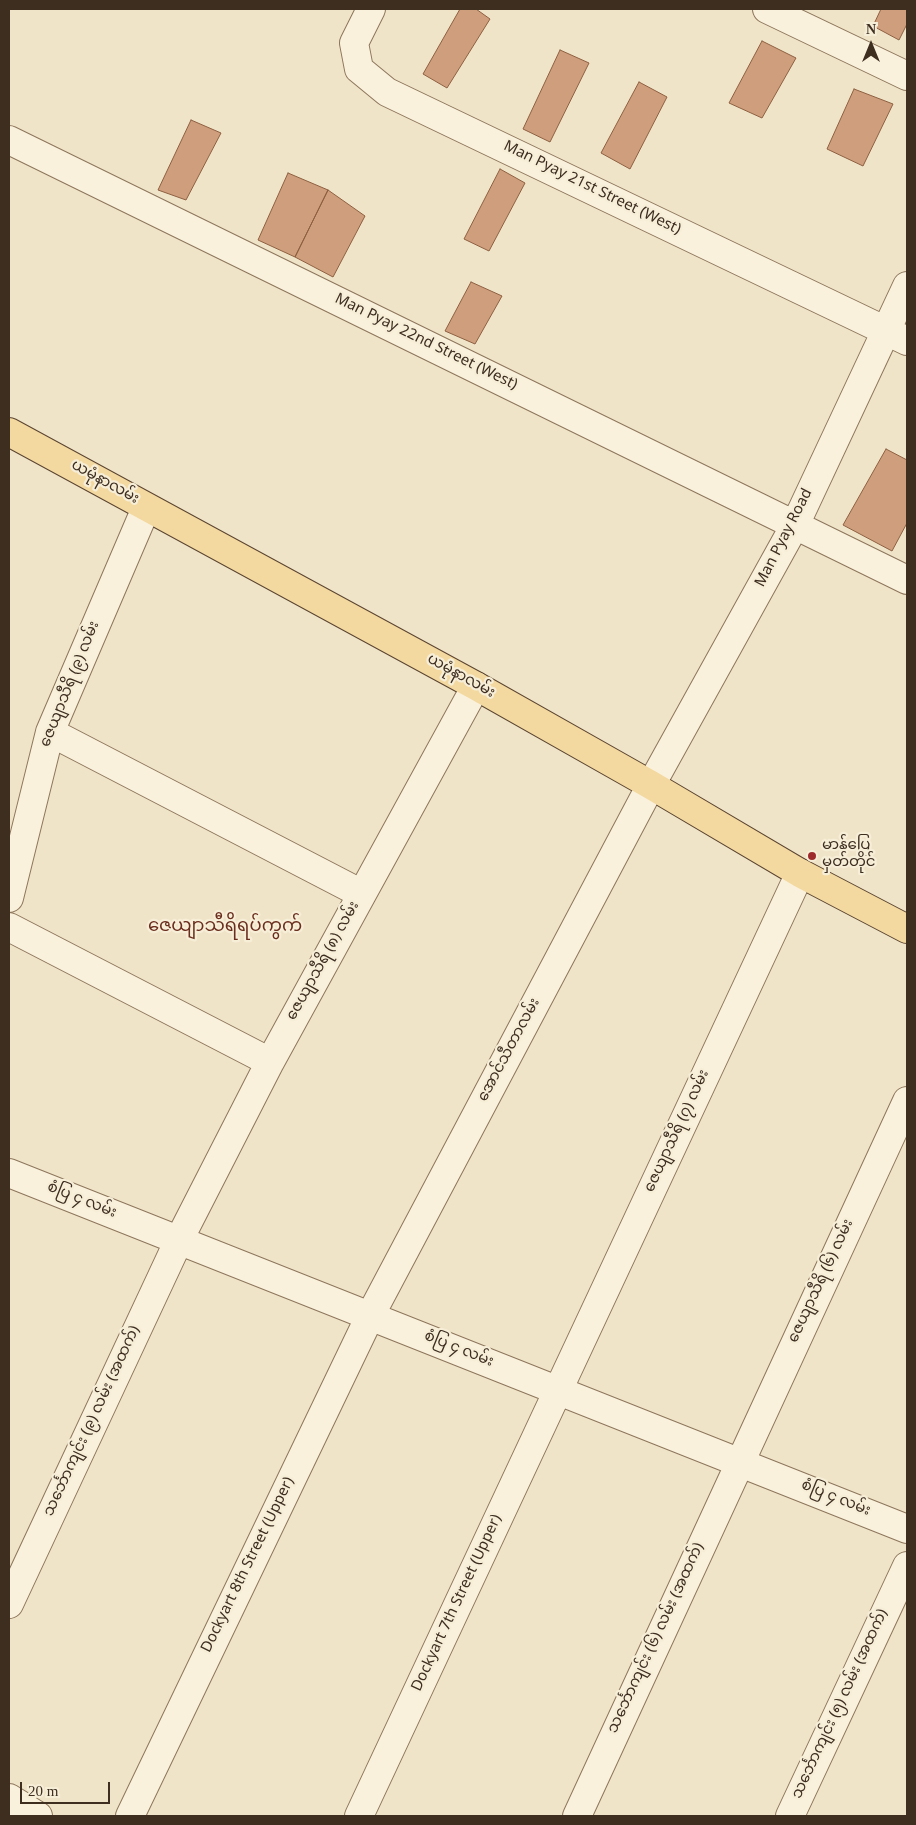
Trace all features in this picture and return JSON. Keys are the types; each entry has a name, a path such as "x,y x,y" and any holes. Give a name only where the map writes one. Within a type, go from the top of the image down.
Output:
{"main road":[{"name":"ယမုံနာလမ်း","path":"9,432 476,686 652,785 800,873 907,929"}],"street":[{"name":"Man Pyay 21st Street (West)","path":"371,9 354,43 359,68 387,92 897,336"},
{"path":"767,9 907,76"},
{"name":"Man Pyay 22nd Street (West)","path":"9,140 907,580"},
{"name":"Man Pyay Road","path":"652,785 897,336 907,286"},
{"name":"ဇေယျာသီရိ (၉) လမ်း","path":"9,898 50,732 146,508"},
{"name":"ဇေယျာသီရိ (၈) လမ်း","path":"179,1240 270,1062 476,686"},
{"path":"50,732 362,894"},
{"name":"အောင်သီတာလမ်း","path":"370,1316 652,785"},
{"name":"ဇေယျာသီရိ (၇) လမ်း","path":"559,1391 800,873"},
{"path":"9,927 270,1062"},
{"name":"ဇေယျာသီရိ (၆) လမ်း","path":"740,1462 907,1101"},
{"name":"စံပြ ၄ လမ်း","path":"9,1174 907,1529"},
{"name":"သင်္ဘောကျင်း (၉) လမ်း (အထက်)","path":"9,1604 179,1240"},
{"name":"Dockyart 8th Street (Upper)","path":"130,1816 370,1316"},
{"name":"Dockyart 7th Street (Upper)","path":"359,1816 559,1391"},
{"name":"သင်္ဘောကျင်း (၆) လမ်း (အထက်)","path":"577,1816 740,1462"},
{"name":"သင်္ဘောကျင်း (၅) လမ်း (အထက်)","path":"790,1816 907,1566"},
{"path":"9,1798 38,1816"}],"building":[{"path":"460,9 476,9 490,19 447,88 423,74"},
{"path":"881,9 907,9 907,24 899,40 873,26"},
{"path":"762,41 796,58 762,118 729,103"},
{"path":"560,50 589,63 550,142 523,129"},
{"path":"639,82 667,97 630,169 601,153"},
{"path":"854,89 893,104 863,166 827,149"},
{"path":"191,120 221,133 186,200 158,190"},
{"path":"500,169 525,183 489,251 464,239"},
{"path":"288,173 328,190 295,257 258,240"},
{"path":"328,190 365,216 333,277 295,257"},
{"path":"471,282 502,296 475,344 445,331"},
{"path":"886,449 907,460 907,523 892,551 843,525"}],"place":[{"name":"မာန်ပြေ မှတ်တိုင်","path":"812,856"}],"district":[{"name":"ဇေယျာသီရိရပ်ကွက်","path":"225,929"}]}
